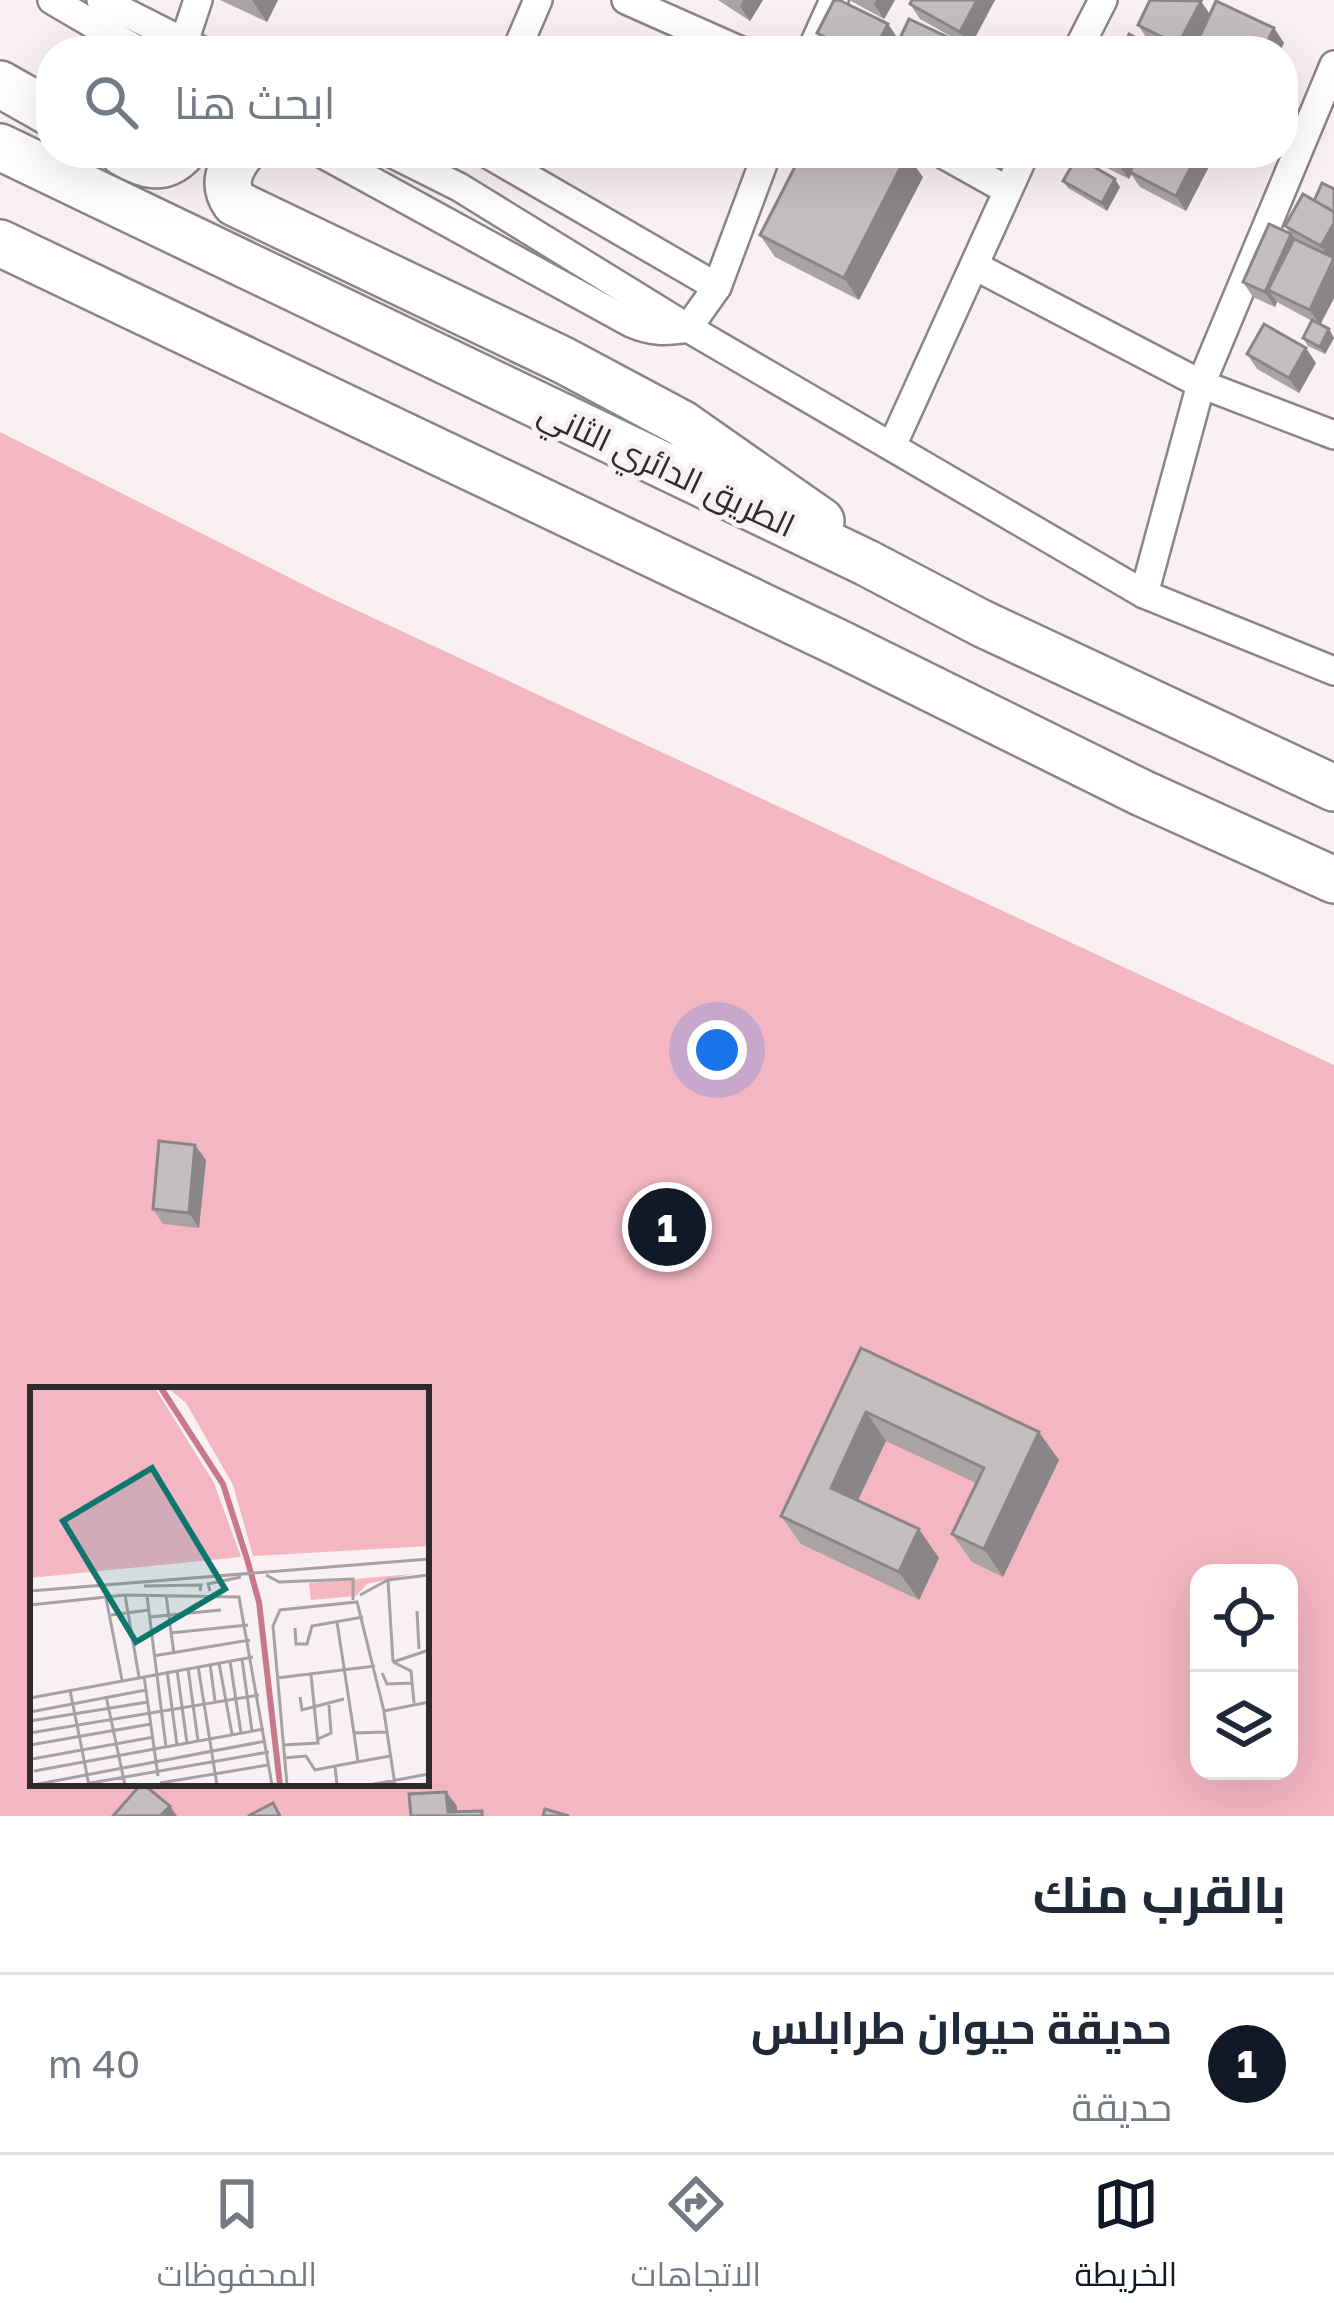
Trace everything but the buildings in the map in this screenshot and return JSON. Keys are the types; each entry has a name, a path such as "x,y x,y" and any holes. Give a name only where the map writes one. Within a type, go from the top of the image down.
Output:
{"highway":[{"path":"0,84 36,104"},
{"name":"الطريق الدائري الثاني","path":"0,146 36,163"},
{"name":"الطريق الدائري الثاني","path":"46,168 1334,788"},
{"path":"233,168 228,192 235,203 562,360 681,423 806,507 867,563"},
{"path":"0,243 841,644 1142,793 1334,880"}],"street":[{"path":"52,0 113,36"},
{"path":"100,0 167,36"},
{"path":"192,36 199,0"},
{"path":"522,36 538,0"},
{"path":"626,0 707,36"},
{"path":"817,36 833,0"},
{"path":"1085,36 1103,0"},
{"path":"1298,151 1334,65"},
{"path":"349,168 649,331 688,328"},
{"path":"421,168 1144,593 1334,671"},
{"path":"459,187 466,168"},
{"path":"512,168 717,287"},
{"path":"688,328 717,287 761,168"},
{"path":"967,168 1006,190"},
{"path":"892,446 1017,168"},
{"path":"1144,593 1201,384 1291,168"},
{"path":"975,266 1201,384 1334,435"}],"shaded area":[{"path":"0,432 326,596 1334,1065 1334,1816 0,1816"}],"place":[{"name":"حديقة حيوان طرابلس","path":"667,1227"}]}
